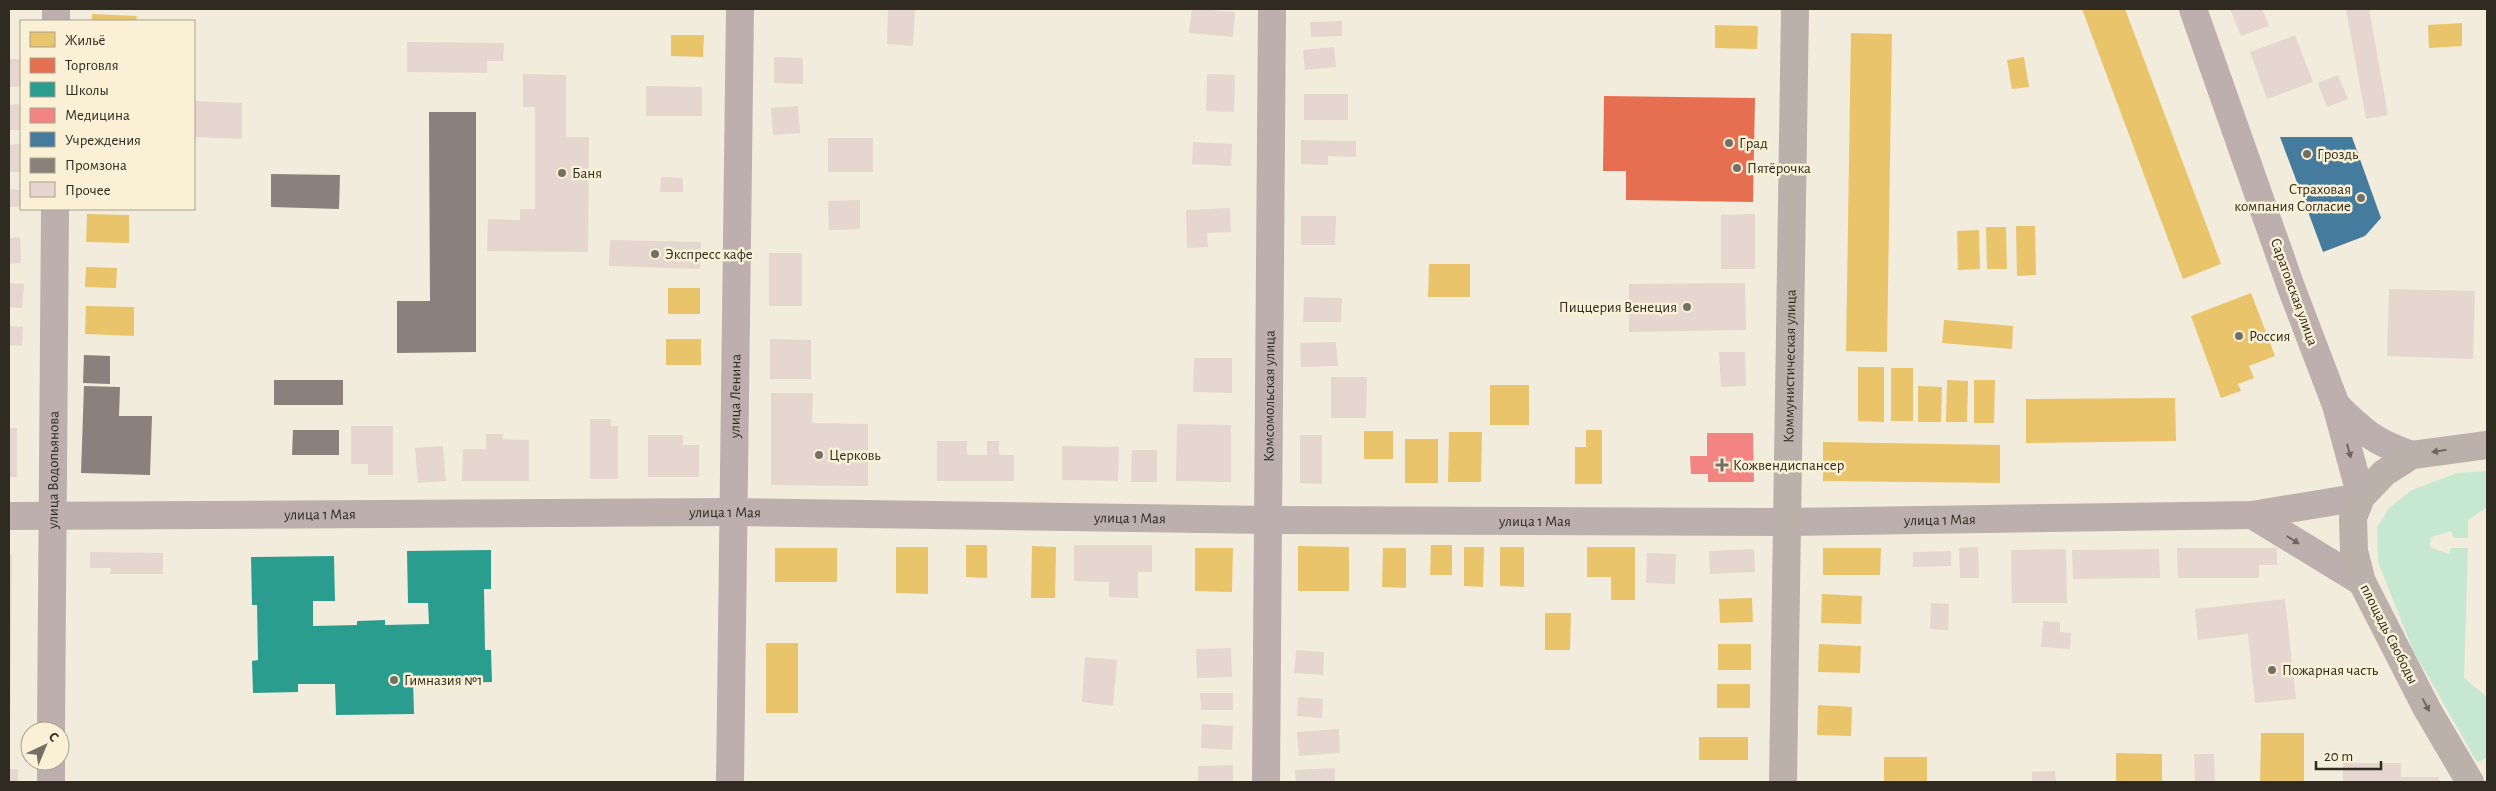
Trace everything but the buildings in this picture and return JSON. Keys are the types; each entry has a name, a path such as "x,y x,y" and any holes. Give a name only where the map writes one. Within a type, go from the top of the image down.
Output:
{"main road":[{"name":"Коммунистическая улица","path":"1783,782 1795,9"},
{"name":"площадь Свободы","path":"2470,782 2427,709 2362,582 2354,551 2353,518 2361,497 2384,473 2412,455 2484,443"}],"street":[{"name":"улица Ленина","path":"730,782 740,9"},
{"name":"Комсомольская улица","path":"1266,782 1272,9"},
{"name":"Саратовская улица","path":"2193,9 2291,287 2336,405 2361,497"},
{"name":"улица Водопьянова","path":"51,721 55,210"},
{"path":"2336,405 2359,429 2381,444 2412,455"},
{"name":"улица 1 Мая","path":"9,516 732,512 1268,520 1788,522 2252,515 2361,497"},
{"path":"2252,515 2362,582"}],"green space":[{"path":"2487,471 2487,507 2468,520 2468,538 2454,538 2451,531 2431,537 2430,547 2449,554 2451,548 2468,548 2464,678 2487,697 2487,758 2477,762 2413,650 2378,562 2377,527 2390,507 2412,490 2457,473"}],"place":[{"name":"Град","path":"1729,143"},
{"name":"Гроздь","path":"2307,154"},
{"name":"Пятёрочка","path":"1737,168"},
{"name":"Баня","path":"562,173"},
{"name":"Страховая компания Согласие","path":"2361,198"},
{"name":"Экспресс кафе","path":"655,254"},
{"name":"Пиццерия Венеция","path":"1687,307"},
{"name":"Россия","path":"2239,336"},
{"name":"Церковь","path":"819,455"},
{"name":"Кожвендиспансер","path":"1722,465"},
{"name":"Пожарная часть","path":"2272,670"},
{"name":"Гимназия №1","path":"394,680"}]}
